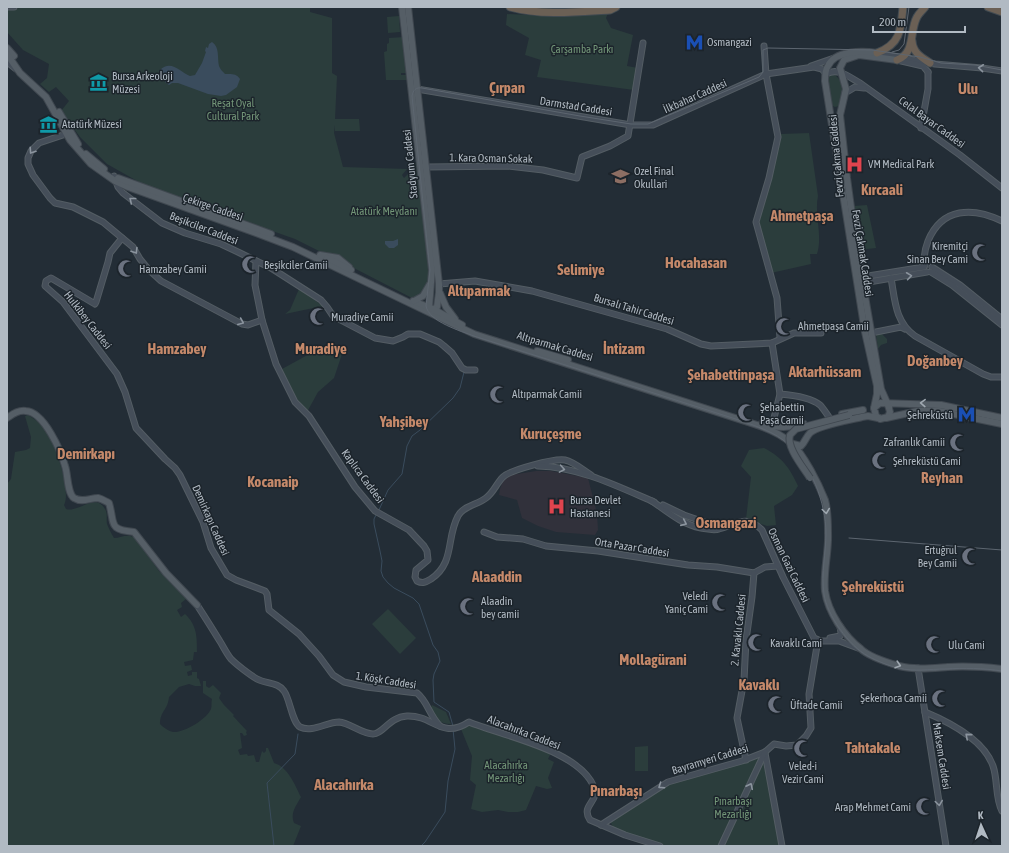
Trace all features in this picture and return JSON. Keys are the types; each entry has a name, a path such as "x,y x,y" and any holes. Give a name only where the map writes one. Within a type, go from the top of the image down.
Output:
{"highway":[{"path":"510,7 526,12 554,13 610,10 617,7"},
{"path":"513,7 544,9 588,7"},
{"path":"899,7 902,18"},
{"path":"878,53 887,49 896,40 901,30 903,7"},
{"path":"919,7 913,29 912,44 917,54 932,64"},
{"path":"917,16 925,7"},
{"path":"988,7 1002,12"},
{"path":"900,59 908,51 912,39"}],"main road":[{"path":"8,7 14,7"},
{"name":"Stadyum Caddesi","path":"402,7 432,270 431,311"},
{"path":"408,7 439,284 437,307 431,311"},
{"path":"630,126 643,43"},
{"path":"764,46 766,74 778,138 769,178 756,222 776,298 780,338"},
{"path":"7,48 16,58 20,73"},
{"path":"806,68 855,52 878,53 900,59 923,66 928,72"},
{"path":"7,54 20,73"},
{"path":"845,94 845,85 840,72 841,64 844,60 851,57 858,56 900,59 932,64 1002,71"},
{"path":"826,74 827,67 834,58"},
{"name":"Çekirge Caddesi","path":"7,62 46,97 70,140 91,164 128,188 282,243 346,272 401,300 431,311"},
{"path":"922,128 928,89 928,72 932,64"},
{"path":"806,68 817,67 822,69 826,74"},
{"name":"İlkbahar Caddesi","path":"630,126 653,125 766,74 806,68"},
{"path":"826,74 833,71 840,72"},
{"name":"Celal Bayar Caddesi","path":"840,72 869,90 975,166 1002,188"},
{"name":"Çekirge Caddesi","path":"20,73 42,88 49,95 73,137 87,155 114,179 267,232 320,255 414,301 431,311"},
{"name":"Fevzi Çakmak Caddesi","path":"826,74 825,86 865,332 881,405 890,412 886,419"},
{"path":"845,94 855,87 862,87 869,90"},
{"name":"Darmstad Caddesi","path":"417,88 630,126"},
{"name":"Fevzi Çakma Caddesi","path":"845,94 840,115 847,178 871,332"},
{"path":"829,107 835,111 842,109"},
{"name":"1. Kara Osman Sokak","path":"427,167 508,166 543,170 577,178 582,157 610,146 628,136 630,126"},
{"path":"73,137 66,134 39,143 31,151 28,164 33,176 55,203 73,207 98,219 133,247 149,270 161,281 242,324 248,325 262,320"},
{"name":"Beşikciler Caddesi","path":"114,179 118,187 131,200 162,223 185,233 221,244 270,268 321,300 333,316 375,338 393,341 408,334 420,334 439,342 444,346 452,353 462,368 466,370 475,370"},
{"path":"1002,221 983,213 973,212 954,214 934,230 930,236 924,258 928,269 952,285 1002,325"},
{"name":"Hulkibey Caddesi","path":"122,238 110,253 96,302 94,304 53,279 47,279 45,286 63,302 117,374 125,392 136,428"},
{"name":"Kaplıca Caddesi","path":"256,261 255,285 262,320 276,364 295,402 309,416 343,469 372,508 379,514 408,530 424,546 428,560 416,570 415,577 417,581 423,583 435,576 446,564 451,534 458,516 462,511 485,499 493,492 503,477 510,473 533,466"},
{"path":"862,280 891,278 928,269"},
{"path":"862,280 928,269 960,285 1002,319"},
{"path":"891,278 898,315 904,327 915,336 983,374 991,378 1002,376"},
{"path":"414,301 424,296 432,281"},
{"name":"Bursalı Tahir Caddesi","path":"439,284 475,281 532,291 667,329 701,344 711,346 772,342 794,333 821,333"},
{"path":"431,288 432,298 436,300 439,295"},
{"path":"439,295 456,321"},
{"name":"Altıparmak Caddesi","path":"431,311 482,334 570,360 764,426"},
{"name":"Altıparmak Caddesi","path":"431,311 480,336 764,426"},
{"path":"878,418 874,414 881,405 881,389 871,332 904,327"},
{"path":"772,342 780,394 772,426"},
{"path":"881,389 889,399 906,403"},
{"path":"780,394 791,394 811,400 819,405 830,417"},
{"path":"906,403 903,409 906,412 910,412"},
{"path":"819,489 812,484 810,478 791,448 789,442 790,434 796,430 881,405 906,403 941,405 1002,418"},
{"path":"764,426 789,427 864,410"},
{"path":"764,426 797,446 801,446 804,444 806,438 815,429 868,416 886,419 910,412 926,410 939,411 1002,424"},
{"path":"7,418 18,411 26,411 34,412 43,421 53,437 65,466 70,493 74,498 81,501 97,498 109,503 115,526 120,531 134,532 166,573 197,605 231,659 258,680 274,684 284,690 298,725 313,728 337,722 344,723 371,734 375,734 392,720 408,716 421,718 440,726"},
{"path":"801,425 790,431 787,435 790,442 814,477 825,501 828,534 825,591 830,607 839,625 851,640 862,650"},
{"name":"Demirkapı Caddesi","path":"136,428 180,475 203,522 211,548 227,575 265,591 267,594 269,610"},
{"path":"533,466 546,462 565,460 591,475"},
{"path":"533,466 546,466 591,475"},
{"name":"Osman Gazi Caddesi","path":"591,475 652,501 680,521 690,525 715,530 736,522 745,521 758,526 762,530 806,623 814,638 818,640"},
{"name":"Orta Pazar Caddesi","path":"484,532 497,537 523,539 546,546 598,551 688,566 717,567 754,572 765,567 778,566"},
{"name":"2. Kavaklı Caddesi","path":"746,760 737,718 744,680 746,640 754,572"},
{"name":"1. Köşk Caddesi","path":"269,610 299,634 319,656 333,676 349,684 417,693 424,698 434,720 440,726"},
{"path":"818,640 838,637 841,633 839,625"},
{"path":"818,640 839,641 899,666 918,668 963,666 1002,669"},
{"path":"721,846 765,752 774,744 786,746 797,745 806,736 810,729 809,694 818,640"},
{"name":"Maksem Caddesi","path":"918,668 946,846"},
{"path":"925,712 953,725 969,735 985,753 993,766 1002,811"},
{"name":"Alacahırka Caddesi","path":"440,726 451,729 458,728 470,722 524,740 578,766 588,777 594,787 596,795 586,810 586,814 590,820 601,825"},
{"path":"765,752 782,846"},
{"name":"Bayramyeri Caddesi","path":"601,825 668,782 728,766 765,752"},
{"path":"601,825 625,836 660,846"}],"shaded area":[{"name":"Bursa Devlet Hastanesi","path":"536,471 551,471 588,478 597,513 598,530 595,535 556,532 538,526 522,518 517,500 499,495 503,481 511,475"}],"green space":[{"name":"Reşat Oyal Cultural Park","path":"25,7 310,7 310,12 332,18 332,73 337,76 335,119 359,119 360,131 335,131 335,125 334,133 343,167 407,169 402,175 404,178 411,171 415,163 418,163 429,269 427,283 422,293 414,299 348,265 338,256 325,254 295,239 146,186 107,164 80,137 61,111 69,101 56,87 49,92 40,84 47,78 49,64 23,50 7,32 8,10"},
{"name":"Çarşamba Parkı","path":"608,13 606,18 611,28 633,35 627,66 638,68 634,90 537,77 541,60 525,55 529,38 506,25 507,14 553,16"},
{"path":"399,16 400,32 388,33 387,17"},
{"path":"404,37 407,73 401,73 401,75 408,75 408,80 386,80 384,52 387,51 389,38"},
{"path":"833,74 840,80 842,88 839,106 835,107 831,105 827,85 828,75"},
{"path":"809,133 818,196 817,210 819,247 817,254 810,254 811,264 771,273 759,223 781,134"},
{"path":"867,205 876,248 859,250 853,207"},
{"path":"299,289 323,306 285,314 290,310"},
{"path":"876,334 882,334 887,339 887,343 881,345 878,349"},
{"path":"345,345 334,378 318,392 307,412 293,392 282,369 324,346"},
{"path":"28,415 43,426 57,453 66,489 64,505 66,509 76,508 97,502 101,504 106,511 107,524 114,538 127,536 135,538 159,571 186,599 181,603 182,607 177,610 181,617 185,614 192,622 196,636 197,652 194,652 193,660 184,662 185,666 191,665 192,670 187,672 188,676 192,675 192,672 197,672 197,678 199,679 201,686 189,684 179,687 169,697 167,705 161,716 160,724 164,728 173,732 178,732 195,725 209,713 211,709 212,699 203,693 203,681 206,681 206,686 209,688 213,685 221,693 219,698 224,705 247,731 247,735 244,736 240,733 242,748 238,750 240,755 254,755 256,762 259,762 262,751 264,753 266,748 268,748 274,763 279,765 287,772 301,797 294,810 293,816 294,823 301,826 293,846 7,846 7,484 11,479 15,452 30,448 31,437 25,416"},
{"path":"764,448 781,459 792,473 798,486 792,495 774,506 776,525 767,526 746,519 751,477 741,466 749,450"},
{"path":"388,609 416,638 400,654 372,624"},
{"path":"432,705 446,712 451,724 441,722 434,716 430,710"},
{"name":"Alacahırka Mezarlığı","path":"472,725 510,737 551,753 548,759 554,762 548,778 552,788 547,789 536,786 526,810 518,812 498,810 482,812 471,809 476,785 470,780 472,756 461,729"},
{"path":"648,746 648,771 635,771 635,747"},
{"name":"Pınarbaşı Mezarlığı","path":"763,755 780,846 666,846 613,828 610,820 631,809 668,785 740,764"}],"water":[{"path":"212,42 215,44 217,50 219,66 221,69 225,74 235,75 240,79 237,87 226,95 221,96 208,94 178,83 172,83 169,85 165,82 165,78 167,77 162,74 160,70 168,66 175,67 190,76 195,75 202,63 206,52 206,47 208,48 209,44"},
{"path":"398,239 398,245 394,248 389,248 385,244 385,241 393,241"}],"waterway":[{"path":"379,510 388,490 402,474 407,446 412,436 453,398 460,388 464,372"},
{"path":"376,515 374,524 382,561 381,571 383,577 394,588 413,598 419,604 433,645 438,652 440,661 433,680 434,702 449,712 453,726"},
{"path":"421,846 445,812 448,781 455,749 453,729"},
{"path":"274,846 267,783 295,754 298,734"}],"tram line":[{"path":"892,52 899,50 904,44 909,7"},
{"path":"1002,70 975,65 941,63 920,57 872,50 768,48 763,50 763,72 759,77 648,124 631,124 580,116 422,88 415,89 412,96 430,270 426,306 428,312 433,317 454,329 474,336 742,421 778,436 788,444 804,462 816,485 823,510 826,533 823,578 824,594 829,611 847,638 861,651 875,660 905,669 974,668 1002,671"},
{"path":"849,538 1002,550"}],"place":[{"name":"Osmangazi","path":"694,42"},
{"name":"Bursa Arkeoloji Müzesi","path":"99,82"},
{"name":"Atatürk Müzesi","path":"49,124"},
{"name":"VM Medical Park","path":"855,164"},
{"name":"Ozel Final Okullari","path":"621,177"},
{"name":"Kiremitçi Sinan Bey Cami","path":"981,252"},
{"name":"Beşikciler Camii","path":"251,265"},
{"name":"Hamzabey Camii","path":"126,269"},
{"name":"Muradiye Camii","path":"318,317"},
{"name":"Ahmetpaşa Camii","path":"785,326"},
{"name":"Altıparmak Camii","path":"499,394"},
{"name":"Şehabettin Paşa Camii","path":"747,413"},
{"name":"Şehreküstü","path":"966,415"},
{"name":"Zafranlık Camii","path":"958,442"},
{"name":"Şehreküstü Cami","path":"880,461"},
{"name":"Bursa Devlet Hastanesi","path":"557,506"},
{"name":"Ertuğrul Bey Camii","path":"970,556"},
{"name":"Veledi Yaniç Cami","path":"721,602"},
{"name":"Alaadin bey camii","path":"468,607"},
{"name":"Kavaklı Cami","path":"757,643"},
{"name":"Ulu Cami","path":"935,645"},
{"name":"Şekerhoca Camii","path":"940,698"},
{"name":"Üftade Camii","path":"777,705"},
{"name":"Veled-i Vezir Cami","path":"803,748"},
{"name":"Arap Mehmet Cami","path":"924,807"}],"district":[{"name":"Çırpan","path":"507,88"},
{"name":"Ulu","path":"968,89"},
{"name":"Kırcaali","path":"882,190"},
{"name":"Ahmetpaşa","path":"802,216"},
{"name":"Hocahasan","path":"696,263"},
{"name":"Selimiye","path":"581,270"},
{"name":"Altıparmak","path":"479,291"},
{"name":"Hamzabey","path":"177,349"},
{"name":"Muradiye","path":"321,349"},
{"name":"İntizam","path":"624,349"},
{"name":"Doğanbey","path":"935,361"},
{"name":"Aktarhüssam","path":"825,372"},
{"name":"Şehabettinpaşa","path":"731,375"},
{"name":"Yahşibey","path":"404,422"},
{"name":"Kuruçeşme","path":"551,434"},
{"name":"Demirkapı","path":"86,454"},
{"name":"Reyhan","path":"942,478"},
{"name":"Kocanaip","path":"273,482"},
{"name":"Osmangazi","path":"726,523"},
{"name":"Alaaddin","path":"497,577"},
{"name":"Şehreküstü","path":"873,587"},
{"name":"Mollagürani","path":"653,660"},
{"name":"Kavaklı","path":"759,685"},
{"name":"Tahtakale","path":"873,748"},
{"name":"Alacahırka","path":"344,785"},
{"name":"Pınarbaşı","path":"616,791"}],"park label":[{"name":"Atatürk Meydanı","path":"384,211"}]}
